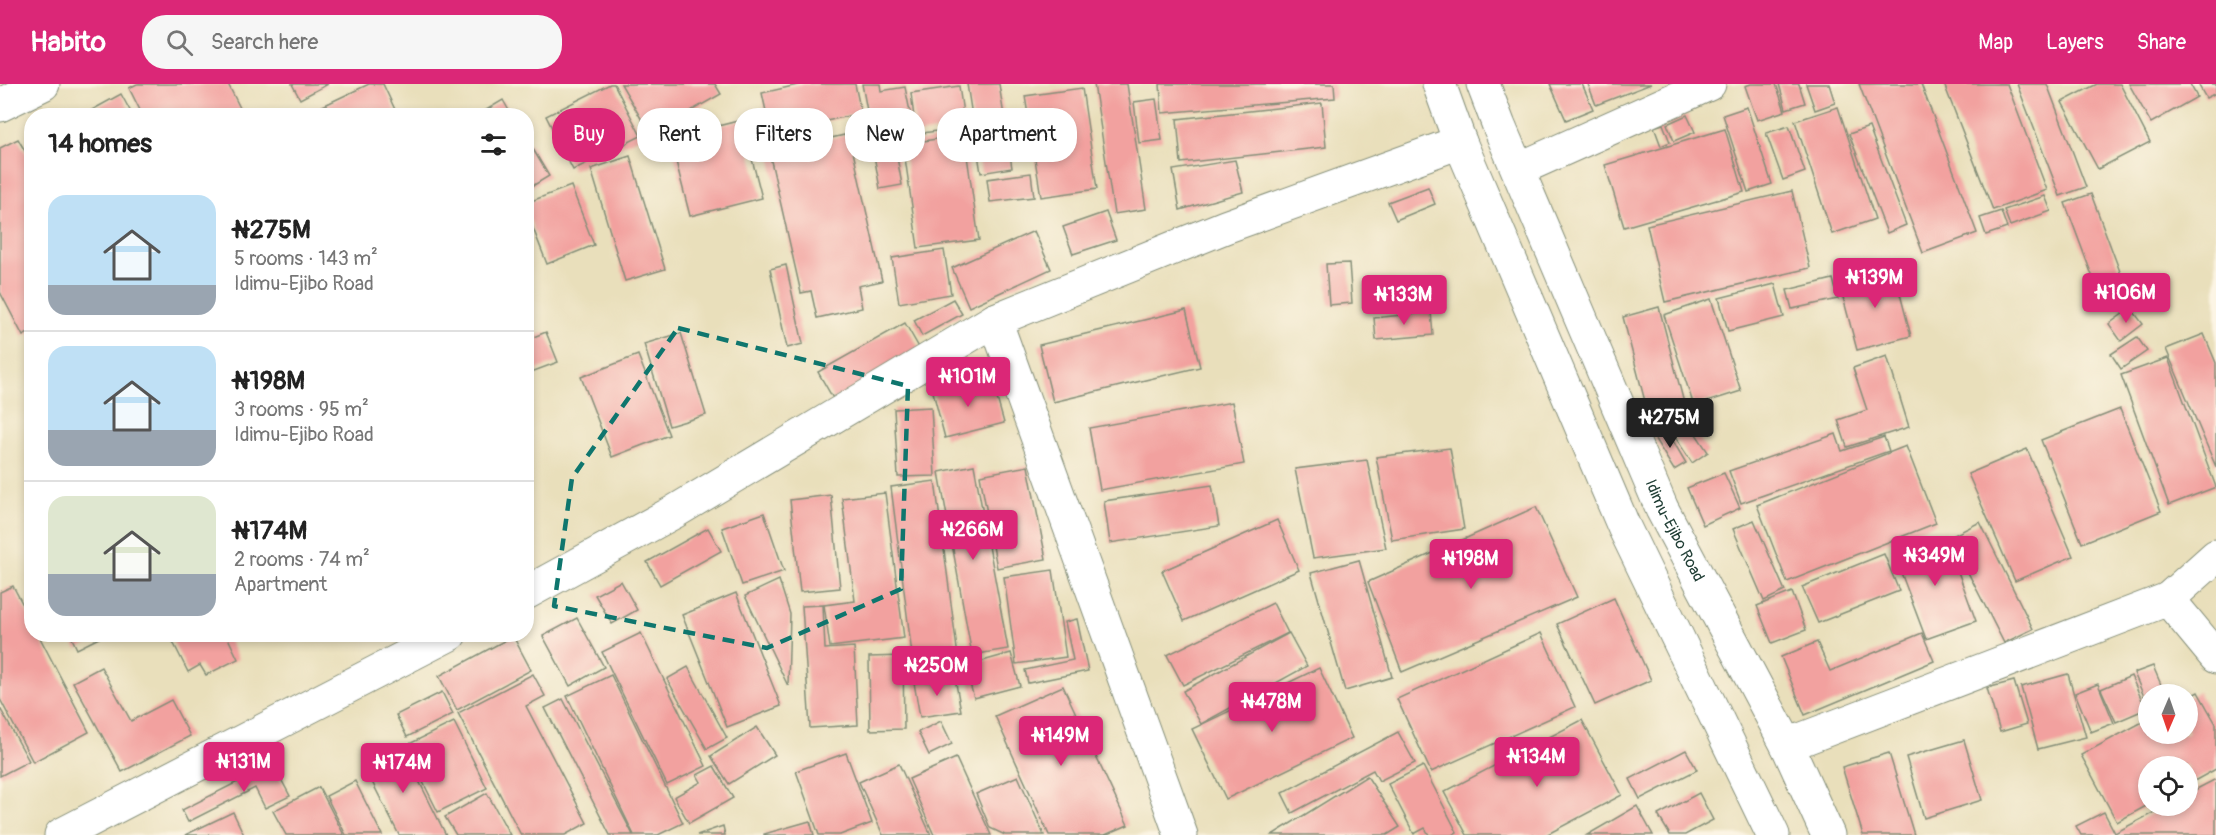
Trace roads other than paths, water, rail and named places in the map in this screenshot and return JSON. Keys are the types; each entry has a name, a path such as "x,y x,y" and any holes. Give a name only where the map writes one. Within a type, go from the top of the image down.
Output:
{"street":[{"path":"1439,84 1460,142 1624,527 1773,835"},
{"name":"Idimu-Ejibo Road","path":"1484,84 1662,509 1787,745 1828,835"},
{"path":"1519,169 1709,84"},
{"path":"534,589 674,512 995,320 1225,227 1460,142"},
{"path":"995,320 1181,835"},
{"path":"1787,745 2168,599 2216,556"},
{"path":"2168,599 2216,657"},
{"path":"61,835 435,642"}]}
